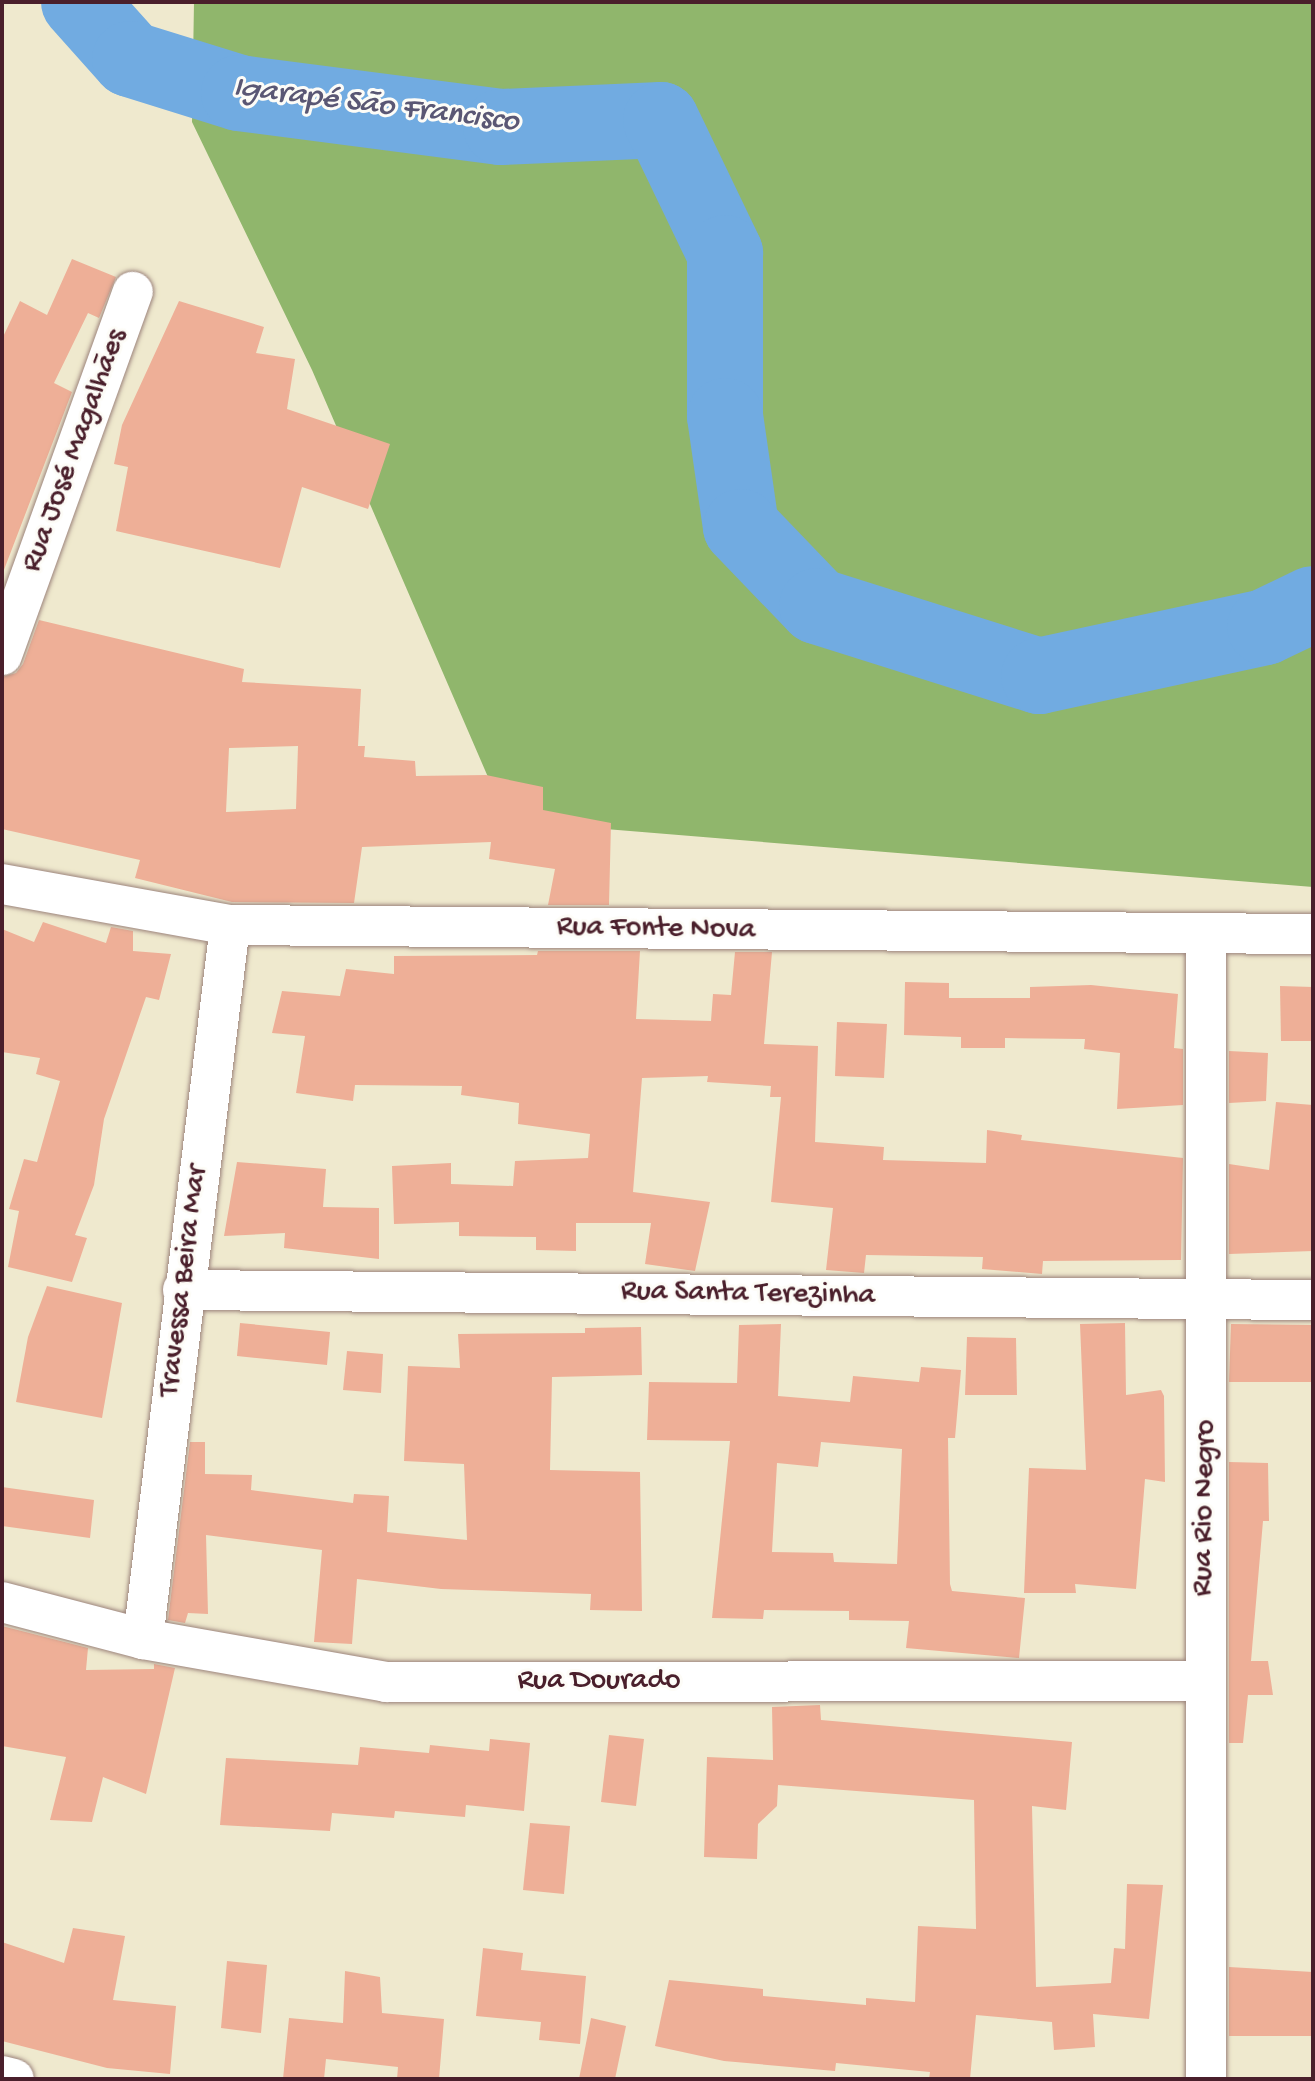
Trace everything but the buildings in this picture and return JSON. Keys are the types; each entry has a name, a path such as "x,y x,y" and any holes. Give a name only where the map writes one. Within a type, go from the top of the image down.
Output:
{"street":[{"name":"Rua José Magalhães","path":"2,655 133,292"},
{"name":"Rua Fonte Nova","path":"2,884 230,925 1206,936 1313,934"},
{"name":"Travessa Beira Mar","path":"143,1639 183,1290 230,925"},
{"name":"Rua Rio Negro","path":"1206,936 1206,2079"},
{"name":"Rua Santa Terezinha","path":"183,1290 1313,1300"},
{"name":"Rua Dourado","path":"2,1602 143,1639 386,1682 1204,1681"},
{"path":"2,2076 14,2079"}],"green space":[{"path":"194,2 1313,2 1313,887 507,821 312,370 192,122"}],"waterway":[{"name":"Igarapé São Francisco","path":"79,2 130,59 239,93 501,127 661,120 725,253 725,416 741,527 817,606 1039,676 1265,627 1313,604"}]}
